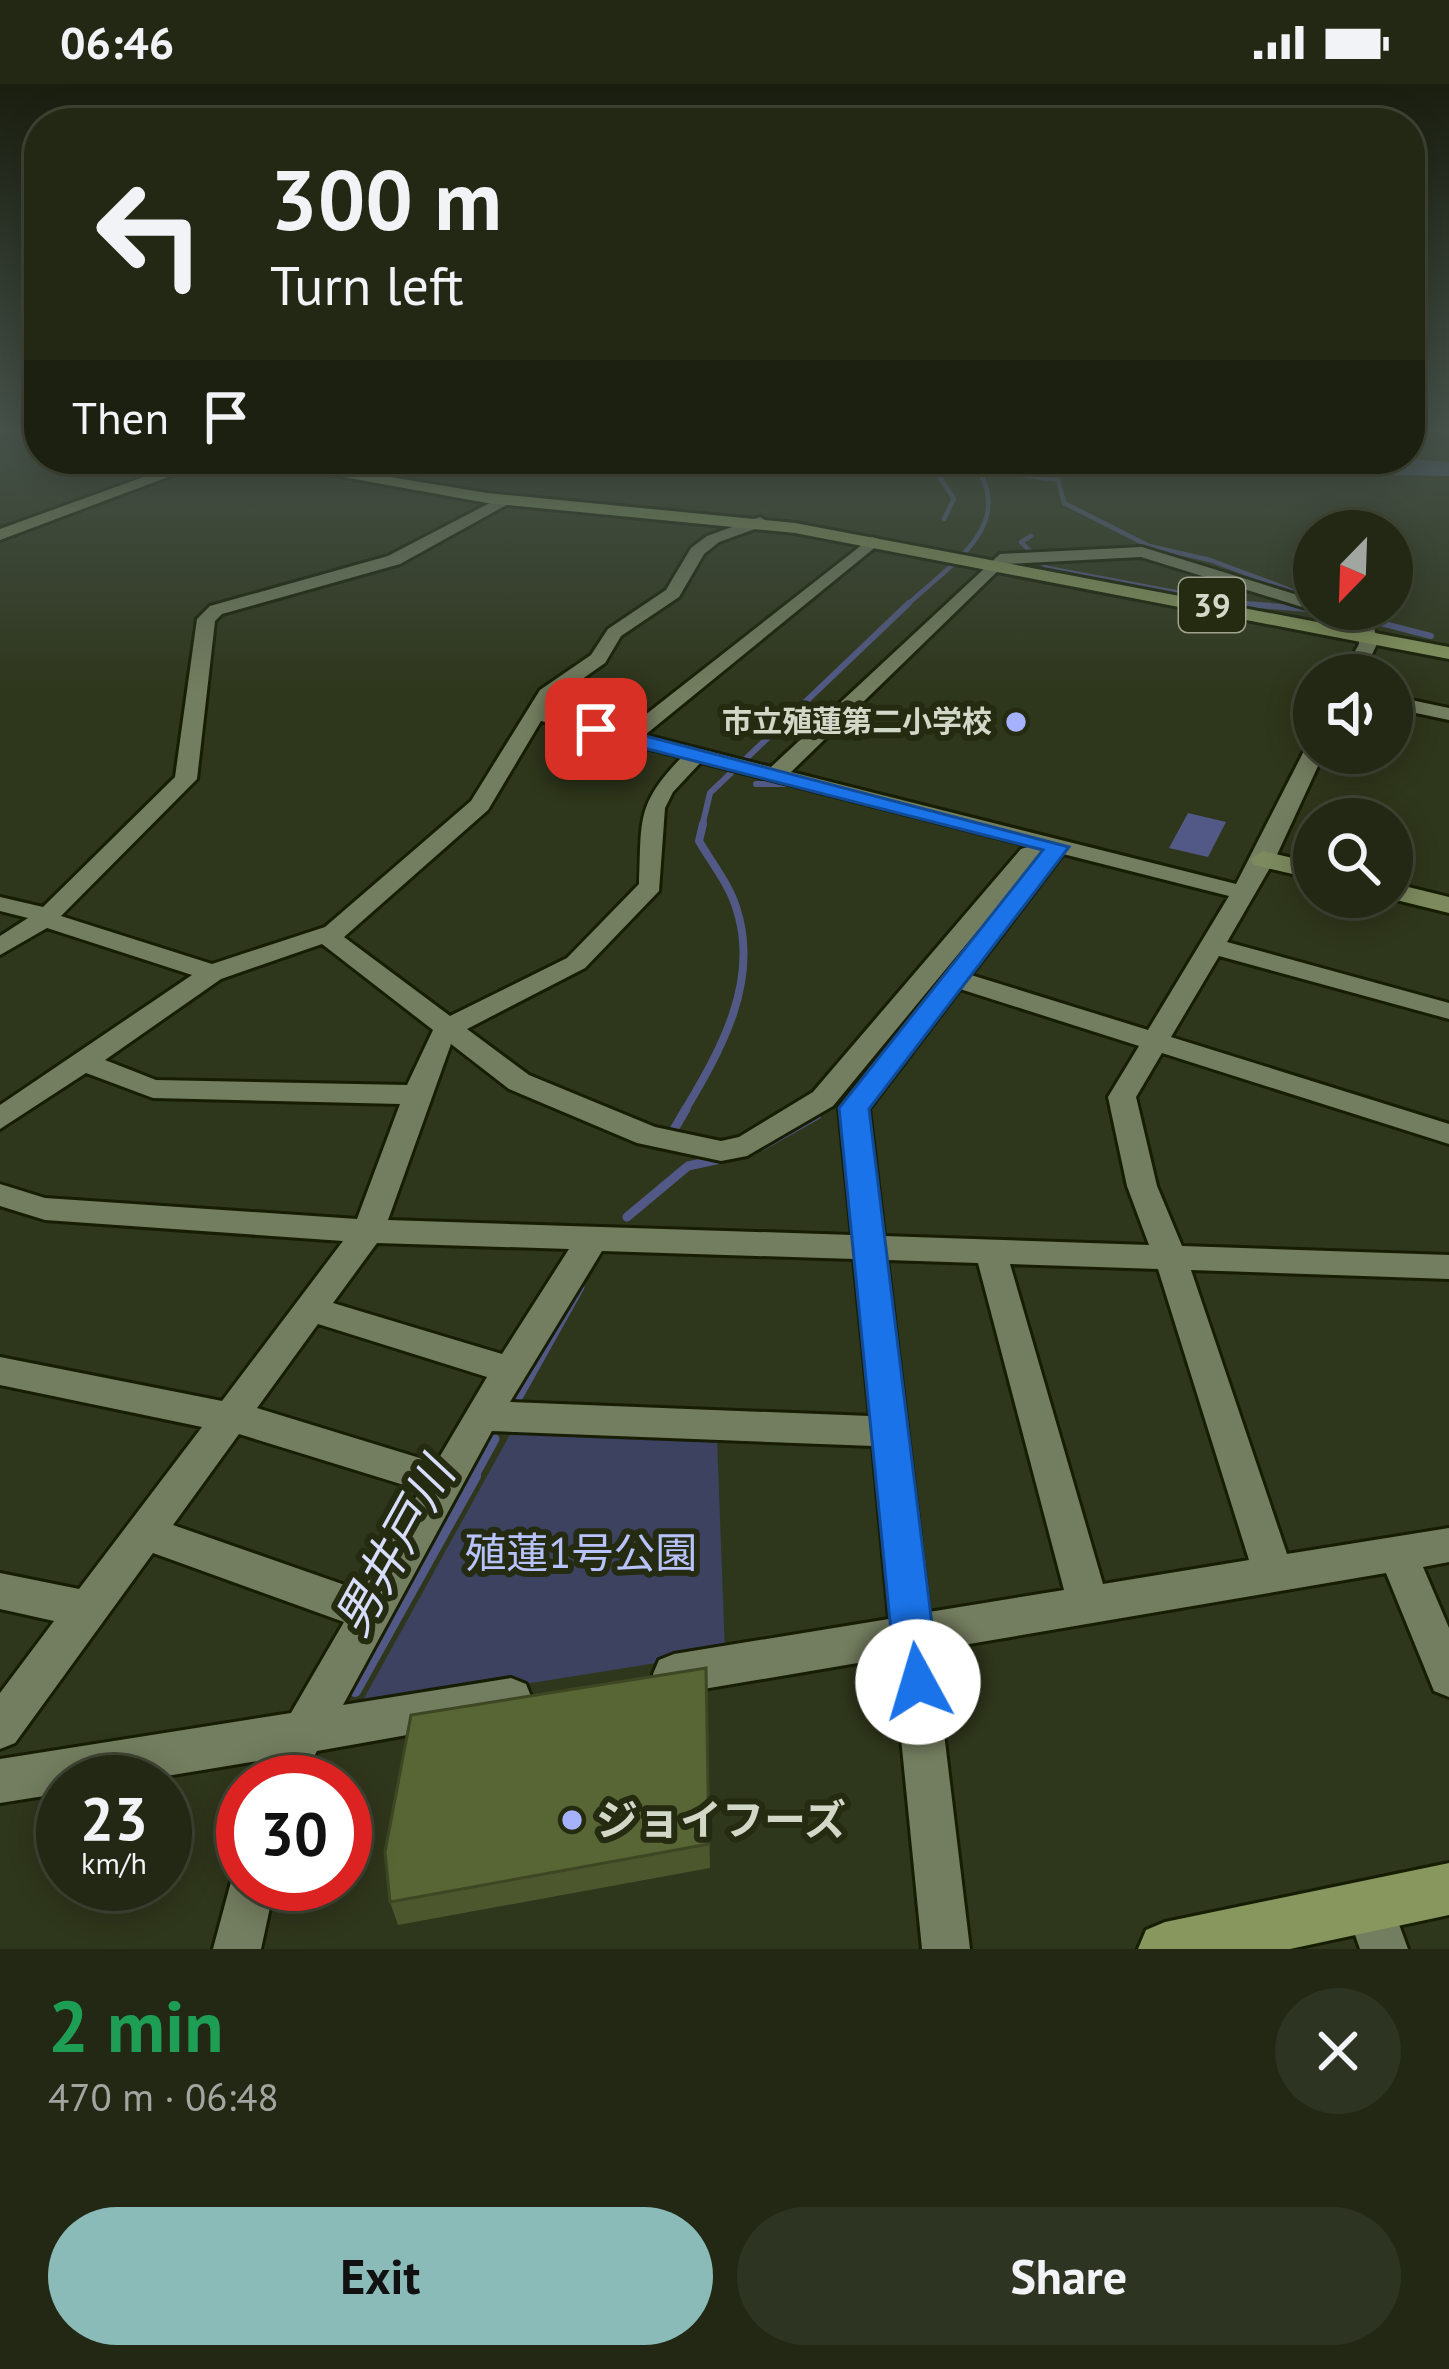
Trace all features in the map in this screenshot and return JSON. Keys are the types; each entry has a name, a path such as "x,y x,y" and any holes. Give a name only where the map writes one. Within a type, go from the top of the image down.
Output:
{"main road":[{"name":"39","path":"737,520 1449,653"},
{"path":"1165,1949 1377,1928 1449,1889"}],"street":[{"path":"0,535 41,520"},
{"path":"0,947 46,917 186,779 206,619 216,610 394,560 468,520"},
{"path":"0,1119 212,973 259,953 328,937 469,818 549,693 598,659 614,633 680,586 697,551 712,539 760,522"},
{"path":"628,738 872,542"},
{"path":"764,772 983,563 1021,555 1142,552 1293,599"},
{"path":"1361,630 1370,635 1361,654"},
{"path":"1413,706 1449,714"},
{"path":"532,713 1240,892"},
{"path":"0,1728 368,1231 448,1028 576,963 651,886 654,808 663,789 710,758"},
{"path":"1274,1575 1170,1256 1142,1186 1122,1097 1263,859 1303,774"},
{"path":"328,937 519,1082 598,1118 696,1149 747,1146 823,1099 1029,854 1058,847"},
{"path":"946,1949 854,1108 1058,847"},
{"path":"1263,859 1293,866"},
{"path":"1413,894 1448,901"},
{"path":"0,904 212,973"},
{"path":"1209,945 1449,1011"},
{"path":"956,979 1449,1134"},
{"path":"83,1062 153,1089 418,1095"},
{"path":"0,1195 45,1209 368,1231 1449,1267"},
{"path":"292,1755 482,1416 593,1238"},
{"path":"991,1253 1089,1607"},
{"path":"310,1309 509,1370"},
{"path":"0,1371 253,1422 445,1482"},
{"path":"482,1416 890,1432"},
{"path":"145,1532 371,1613"},
{"path":"634,1681 1449,1545"},
{"path":"1398,1554 1449,1677"},
{"path":"0,1591 88,1610"},
{"path":"0,1781 540,1695"},
{"path":"237,1949 246,1911"}],"green space":[{"name":"殖蓮1号公園","path":"512,1431 717,1438 725,1652 357,1711"}],"shaded area":[{"path":"1188,813 1226,822 1208,857 1169,848"}],"building":[{"path":"706,1668 709,1844 390,1902 385,1852 411,1715"}],"waterway":[{"name":"男井戸川","path":"906,606 960,558 986,520"},
{"path":"1098,520 1149,546 1210,560 1293,591"},
{"path":"1031,536 1021,542 1047,568 1250,606"},
{"name":"男井戸川","path":"702,827 710,793 909,603"},
{"path":"1234,603 1293,608"},
{"path":"1408,630 1431,636"},
{"path":"756,784 791,784"},
{"name":"男井戸川","path":"684,1112 723,1040 743,962 733,898 699,841 703,824"},
{"name":"男井戸川","path":"669,1138 686,1109"},
{"path":"762,1146 817,1115"},
{"name":"男井戸川","path":"627,1217 688,1166 725,1158"},
{"name":"男井戸川","path":"519,1396 580,1287"},
{"name":"男井戸川","path":"473,1479 495,1439"},
{"name":"男井戸川","path":"355,1691 475,1476"}],"place":[{"name":"市立殖蓮第二小学校","path":"1016,722"},
{"name":"ジョイフーズ","path":"572,1820"}],"route":[{"path":"596,729 1058,847 854,1108 918,1682"}]}
